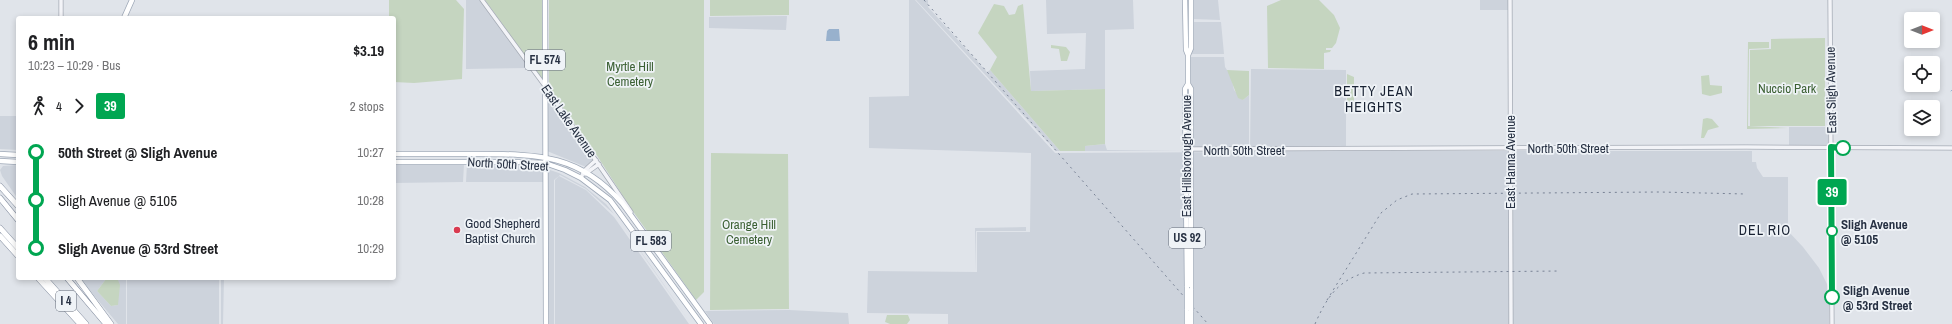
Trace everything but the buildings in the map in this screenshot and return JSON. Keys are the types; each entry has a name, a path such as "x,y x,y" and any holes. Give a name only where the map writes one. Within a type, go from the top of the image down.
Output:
{"highway":[{"path":"0,186 16,204"},
{"path":"0,198 16,218"},
{"path":"0,228 16,246"},
{"path":"0,236 16,254"},
{"path":"40,280 80,324"},
{"name":"I 4","path":"47,280 86,324"},
{"name":"I 4","path":"69,280 106,324"},
{"path":"78,280 111,324"}],"main road":[{"path":"125,16 132,0"},
{"name":"FL 574","path":"545,0 546,324"},
{"name":"East Hillsborough Avenue","path":"1185,0 1186,50 1188,55 1185,152 1189,289"},
{"name":"East Hillsborough Avenue","path":"1188,55 1192,48 1190,0"},
{"name":"East Hillsborough Avenue","path":"1187,324 1189,310 1191,150 1191,89 1188,84"},
{"path":"0,154 16,155"},
{"name":"North 50th Street","path":"396,154 526,154 545,157"},
{"name":"FL 583","path":"545,157 569,164 586,172 610,189 642,228 710,324"},
{"path":"0,161 16,162"},
{"name":"North 50th Street","path":"396,162 545,163 565,170 581,178 610,200 642,241"},
{"path":"642,241 649,242 666,266 671,269"},
{"name":"FL 583","path":"642,241 701,324"},
{"name":"East Hillsborough Avenue","path":"1189,310 1191,324"}],"street":[{"path":"61,0 61,16"},
{"name":"East Lake Avenue","path":"482,0 545,86 642,228"},
{"name":"East Hanna Avenue","path":"1510,0 1511,324"},
{"name":"East Sligh Avenue","path":"1830,0 1832,324"},
{"name":"North 50th Street","path":"1185,152 1191,150 1510,148 1952,148"},
{"path":"581,178 597,162"}],"shaded area":[{"path":"466,0 481,0 530,68 466,69"},
{"path":"909,0 915,0 1055,153 1250,152 1251,69 1346,70 1346,151 1752,151 1752,162 1756,162 1757,168 1763,177 1788,177 1788,231 1803,247 1819,268 1829,288 1829,324 948,324 948,314 867,313 868,271 977,272 977,232 1030,232 1031,153 869,148 869,97 909,96"},
{"path":"916,0 928,0 928,7 987,72 990,70 1060,151 1056,151"},
{"path":"1046,0 1133,0 1134,29 1105,30 1105,89 1031,91 1030,71 1085,69 1086,33 1047,34"},
{"path":"1193,0 1218,0 1220,20 1193,19"},
{"path":"1480,0 1509,0 1508,10 1480,10"},
{"path":"787,16 786,30 709,28 709,17"},
{"path":"1193,22 1221,22 1224,54 1191,54"},
{"path":"1190,57 1224,57 1225,67 1231,76 1234,90 1243,100 1249,95 1249,149 1192,148"},
{"path":"547,91 594,160 586,167 547,151"},
{"path":"0,116 16,116 16,150 0,149"},
{"path":"1789,127 1829,127 1828,146 1789,146"},
{"path":"1105,144 1107,150 1184,151 1085,151 1085,146"},
{"path":"396,164 464,164 463,182 396,183"},
{"path":"467,164 537,165 544,168 544,182 466,182"},
{"path":"16,165 16,196 2,176 0,170 3,166"},
{"path":"547,169 559,173 585,187 606,204 614,214 586,189 560,175 554,180 554,324 548,324"},
{"path":"559,176 586,190 614,217 689,324 555,324 555,180"},
{"path":"622,225 649,263 691,324"},
{"path":"1026,227 1026,231 976,231 975,271 975,228"},
{"path":"81,280 105,280 97,291 111,306 118,305 106,280 126,280 126,324 118,324"},
{"path":"127,280 219,280 219,324 127,324"},
{"path":"221,280 224,280 223,324 221,324"},
{"path":"789,310 848,313 849,324 714,324 705,311"}],"green space":[{"path":"389,0 456,0 464,9 462,79 414,83 396,82 396,16 389,16"},
{"path":"485,0 543,0 544,77 542,79"},
{"name":"Myrtle Hill Cemetery","path":"549,0 704,0 704,292 696,300 632,210 594,151 549,88"},
{"path":"710,0 789,0 789,15 710,16"},
{"path":"1281,0 1319,0 1334,15 1340,28 1336,43 1332,48 1326,48 1326,50 1331,50 1330,52 1324,53 1324,69 1268,68 1267,6"},
{"path":"994,4 1004,6 1009,15 1015,14 1018,6 1023,4 1031,91 1105,89 1105,144 1085,146 1085,151 1060,151 990,70 997,57 978,33"},
{"name":"Nuccio Park","path":"1825,38 1825,126 1750,126 1750,50 1771,49 1771,39"},
{"path":"1748,42 1769,42 1769,48 1749,49 1748,126 1788,128 1747,129"},
{"path":"1051,45 1066,47 1070,52 1067,61 1061,61 1059,49 1051,48"},
{"path":"1227,70 1249,71 1249,95 1243,100 1238,98"},
{"path":"1347,74 1354,77 1354,112 1347,112"},
{"path":"1709,75 1710,85 1722,86 1722,93 1710,96 1702,94 1701,76"},
{"path":"1703,119 1712,119 1719,127 1708,130 1704,138 1701,138"},
{"name":"Orange Hill Cemetery","path":"711,153 788,154 789,309 710,310"},
{"path":"105,280 118,280 120,285 118,305 111,306 97,291"},
{"path":"887,315 908,315 910,320 907,324 890,324 885,322"}],"water":[{"path":"829,29 839,29 840,41 826,41 827,31"}],"railway":[{"path":"924,0 1208,324"},
{"path":"1327,300 1381,213 1397,200 1412,194 1660,192 1746,194"},
{"path":"1315,324 1328,299 1334,292 1346,281 1364,273 1560,271"}],"bus line":[{"name":"39","path":"1832,297 1831,147 1843,148"}],"place":[{"name":"Good Shepherd Baptist Church","path":"457,230"},
{"name":"Sligh Avenue @ 5105","path":"1832,231"},
{"name":"Sligh Avenue @ 53rd Street","path":"1832,297"}],"district":[{"name":"BETTY JEAN HEIGHTS","path":"1374,100"},
{"name":"DEL RIO","path":"1765,230"}]}
